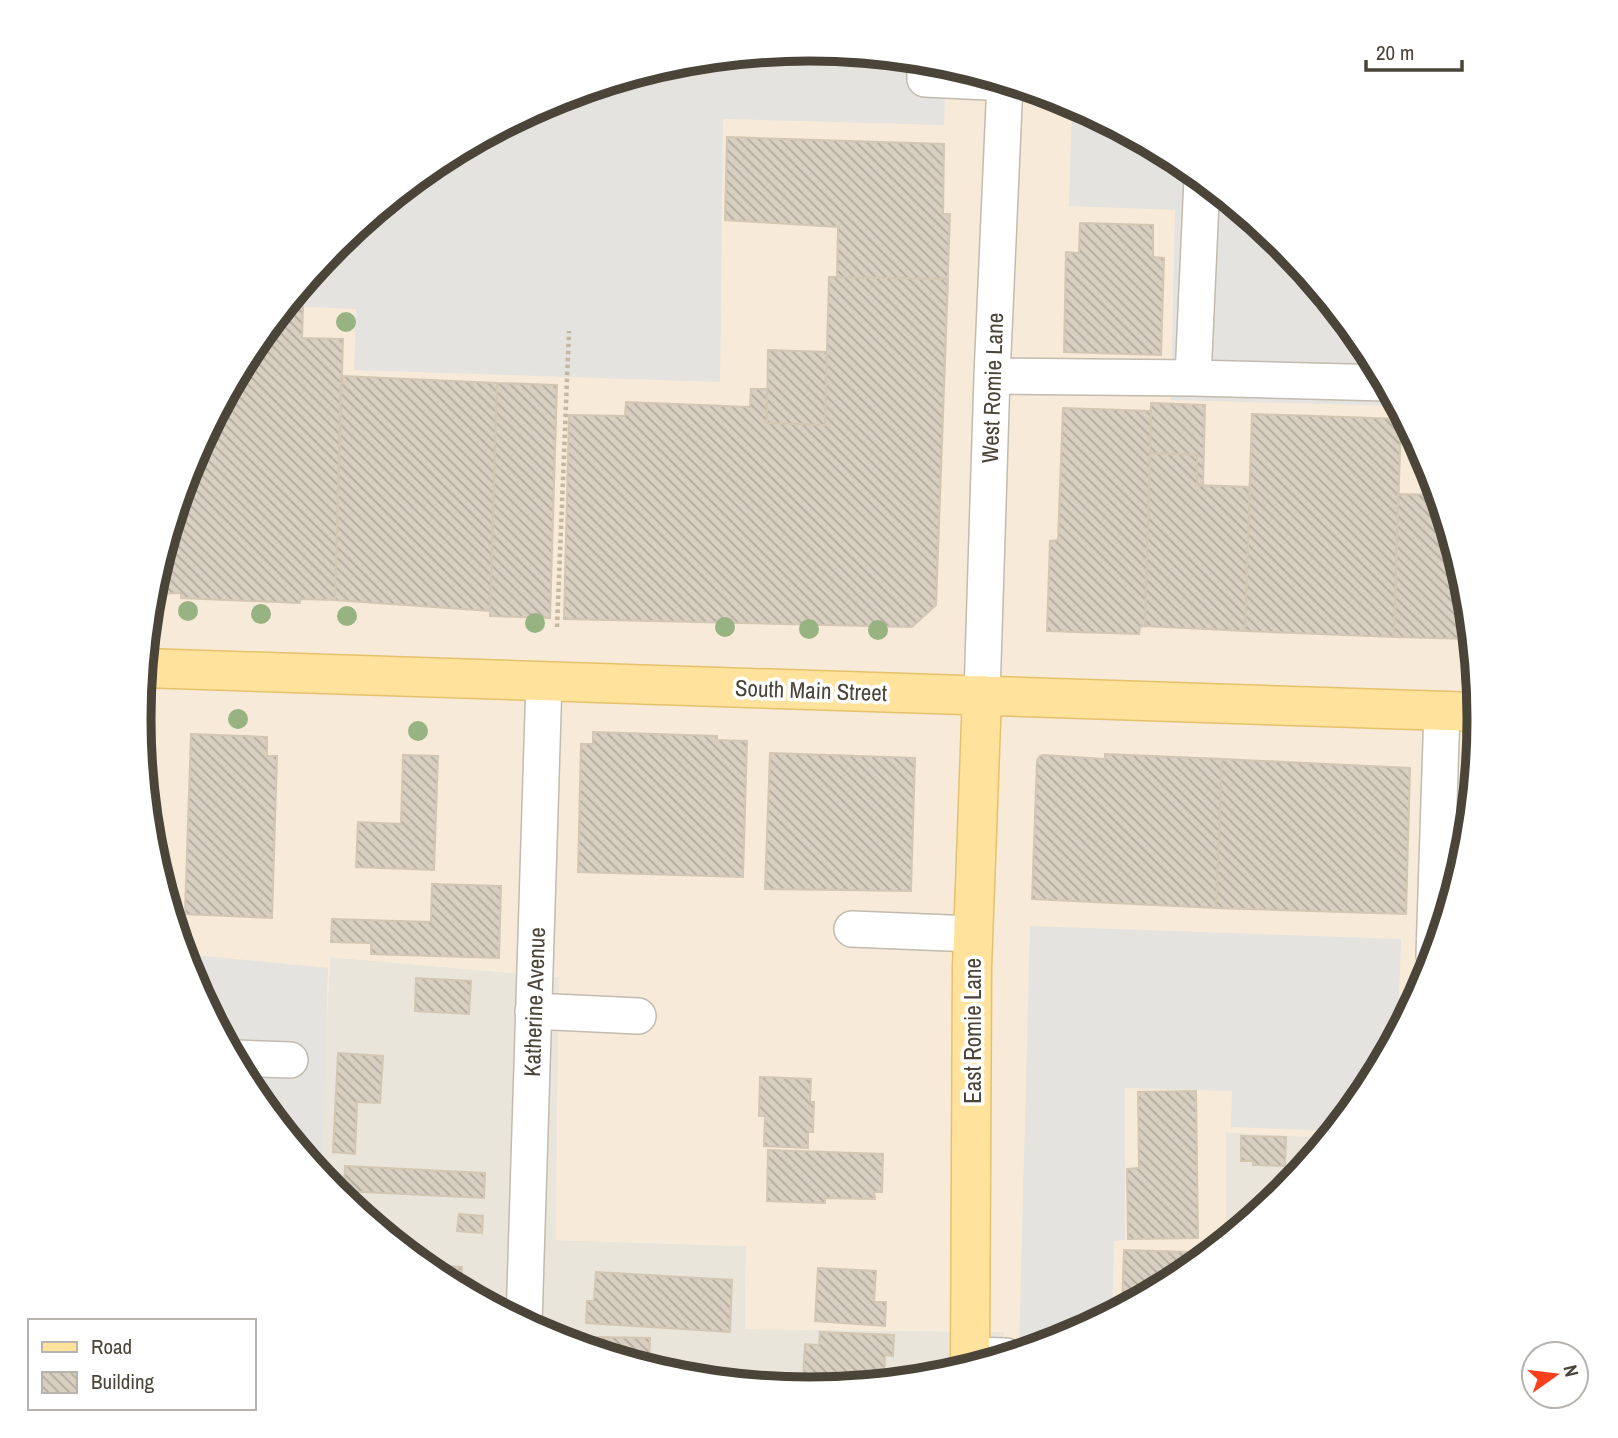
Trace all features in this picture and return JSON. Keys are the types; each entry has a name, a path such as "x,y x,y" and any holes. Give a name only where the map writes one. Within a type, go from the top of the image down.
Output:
{"main road":[{"name":"South Main Street","path":"154,668 1460,711"},
{"name":"East Romie Lane","path":"982,695 972,967 982,1353"}],"street":[{"path":"925,72 925,79 964,80"},
{"name":"West Romie Lane","path":"982,695 992,376 1006,92"},
{"path":"1193,378 1201,192"},
{"path":"992,376 1374,383"},
{"name":"Katherine Avenue","path":"521,1311 544,681"},
{"path":"1439,905 1460,711"},
{"path":"852,929 973,934"},
{"path":"533,1010 638,1016"},
{"path":"246,1058 290,1060"}],"path":[{"path":"557,627 569,331"}],"shaded area":[{"path":"809,61 895,67 937,74 1020,96 1061,111 1138,149 1209,197 1243,224 1304,285 1331,319 1379,390 1399,428 1417,467 1444,549 1461,633 1465,676 1467,719 1461,805 1454,847 1432,930 1417,971 1379,1048 1316,1137 1226,1132 1226,1228 1174,1266 1100,1309 1061,1327 1004,1347 1004,1332 745,1329 746,1246 556,1240 559,977 330,957 320,1159 287,1119 239,1048 201,971 174,889 157,805 151,719 157,633 164,591 186,508 201,467 239,390 287,319 314,285 375,224 444,172 518,129 557,111 639,84 723,67 766,63"},
{"path":"766,63 852,63 946,76 944,125 723,119 720,382 354,370 356,309 297,307 344,254 375,224 409,197 480,149 557,111 598,96 681,74"},
{"path":"1072,116 1138,149 1209,197 1243,224 1304,285 1331,319 1387,406 1171,400 1175,210 1069,206"},
{"path":"1030,926 1401,939 1399,1011 1356,1084 1322,1131 1231,1127 1232,1091 1125,1088 1125,1240 1114,1241 1112,1303 1061,1327 1019,1342"},
{"path":"195,955 328,968 322,1162 287,1119 239,1048"},
{"path":"330,957 559,977 556,1240 746,1246 745,1329 1004,1332 1004,1347 937,1364 895,1371 809,1377 723,1371 639,1354 557,1327 480,1289 409,1241 375,1214 320,1159"},
{"path":"1226,1132 1316,1137 1274,1184 1226,1228"}],"building":[{"path":"727,137 944,144 943,214 950,214 936,605 912,627 564,619 569,415 625,416 626,402 750,407 751,389 767,389 767,423 825,425 829,277 837,277 838,227 725,220"},
{"path":"1080,223 1153,225 1153,257 1164,258 1161,355 1064,352 1066,252 1079,253"},
{"path":"829,277 948,279 936,605 912,627 564,619 569,415 625,416 626,402 750,407 751,389 767,389 767,423 825,425"},
{"path":"297,307 303,307 302,338 343,339 335,600 300,599 300,603 181,598 181,593 164,594 186,508 201,467 239,390 287,319"},
{"path":"768,350 827,352 825,425 767,423"},
{"path":"341,376 497,383 490,611 335,600"},
{"path":"497,383 557,385 550,618 490,616"},
{"path":"1151,403 1205,405 1203,486 1197,485 1197,455 1150,453"},
{"path":"1063,408 1151,411 1145,626 1140,627 1139,634 1047,631 1050,541 1058,540"},
{"path":"1252,414 1394,419 1401,431 1394,637 1245,631"},
{"path":"1150,453 1197,455 1197,485 1250,487 1245,631 1145,626"},
{"path":"1398,494 1427,495 1442,541 1441,552 1445,552 1462,639 1394,637"},
{"path":"593,732 717,736 717,740 747,741 743,877 578,872 581,744 593,744"},
{"path":"191,734 267,737 267,756 277,756 272,918 185,914"},
{"path":"770,753 915,758 911,891 765,889"},
{"path":"1105,754 1222,759 1216,908 1032,899 1037,760 1044,755 1105,759"},
{"path":"403,755 438,756 434,870 356,867 358,822 401,824"},
{"path":"1222,759 1410,768 1406,914 1216,908"},
{"path":"432,884 501,886 499,958 371,954 371,943 331,942 332,919 431,922"},
{"path":"416,978 471,981 469,1014 415,1011"},
{"path":"338,1053 383,1056 380,1103 357,1102 355,1154 333,1152"},
{"path":"760,1077 811,1079 810,1102 814,1102 813,1132 808,1132 808,1148 764,1146 765,1116 759,1116"},
{"path":"1196,1091 1198,1238 1128,1239 1127,1169 1139,1168 1138,1092"},
{"path":"1241,1136 1286,1137 1285,1166 1253,1165 1253,1161 1241,1161"},
{"path":"768,1150 883,1154 882,1192 874,1192 875,1199 825,1198 825,1203 767,1201"},
{"path":"345,1166 485,1173 484,1198 352,1191 344,1184"},
{"path":"459,1214 483,1216 482,1233 457,1231"},
{"path":"1124,1250 1187,1252 1187,1257 1174,1266 1122,1297"},
{"path":"443,1266 462,1267 461,1277"},
{"path":"818,1268 876,1271 874,1302 886,1302 885,1326 815,1321"},
{"path":"596,1272 732,1280 730,1332 586,1323 587,1301 594,1301"},
{"path":"820,1332 894,1335 893,1356 885,1355 884,1372 803,1377 805,1344 819,1345"},
{"path":"597,1337 650,1338 649,1356 639,1354 597,1342"}]}
